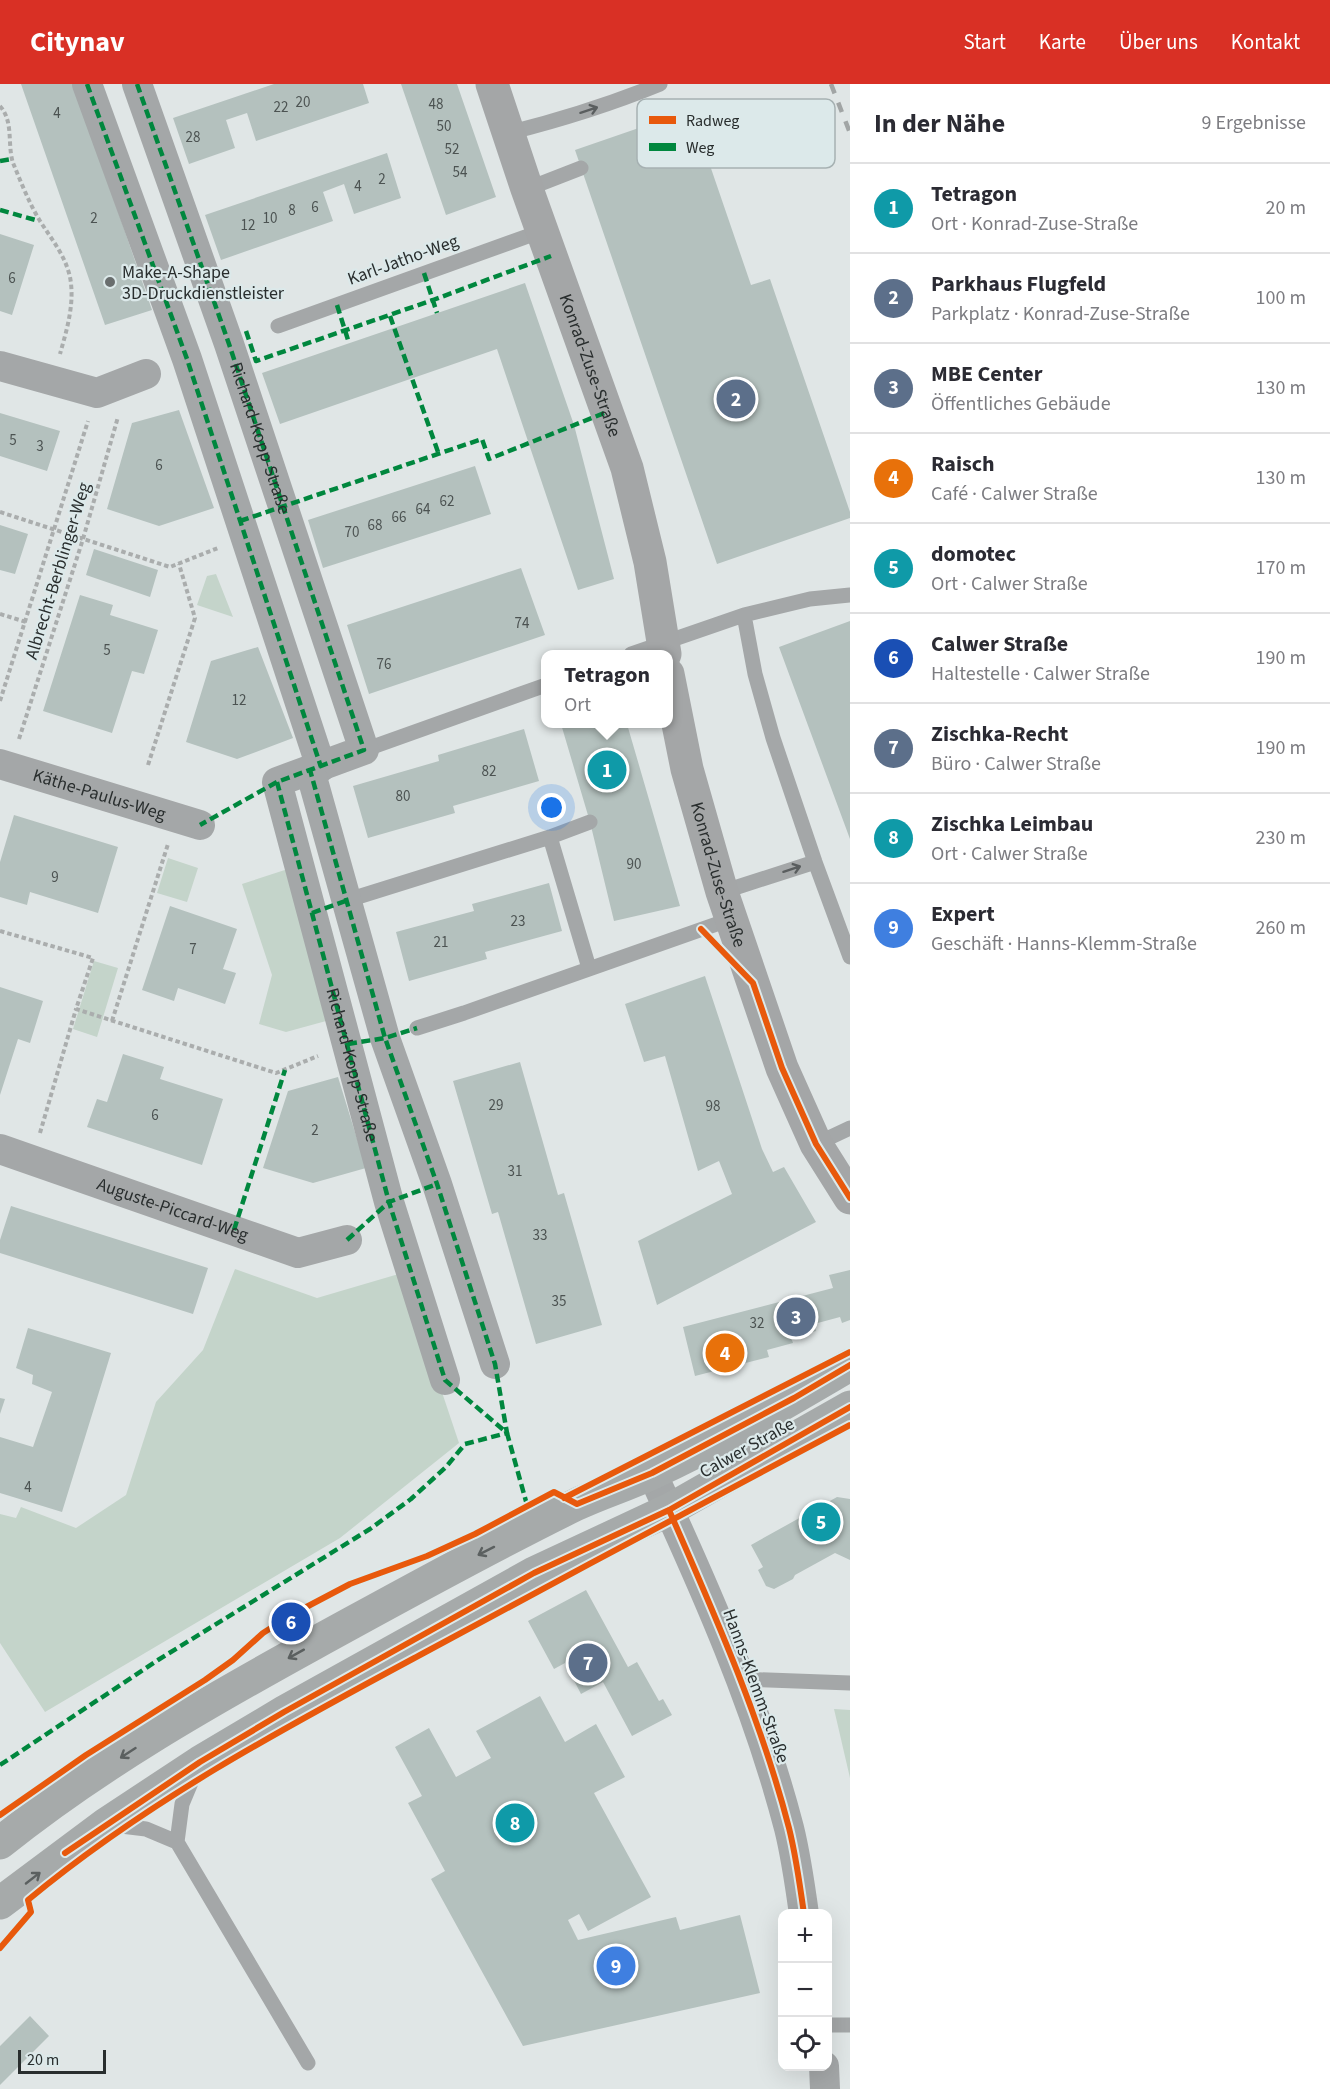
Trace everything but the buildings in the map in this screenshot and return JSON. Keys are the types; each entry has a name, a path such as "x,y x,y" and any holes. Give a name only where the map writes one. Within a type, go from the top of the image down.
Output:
{"main road":[{"name":"Calwer Straße","path":"0,1843 25,1823 128,1753 246,1681 436,1576 577,1504 652,1473 850,1365"},
{"name":"Calwer Straße","path":"0,1903 106,1824 200,1762 292,1707 534,1573 669,1510 850,1407"}],"street":[{"name":"Richard-Kopp-Straße","path":"87,84 187,359 245,538 316,768 385,1038 437,1184 495,1364"},
{"name":"Richard-Kopp-Straße","path":"137,84 229,344 364,750 276,782 389,1202 445,1380"},
{"name":"Konrad-Zuse-Straße","path":"492,84 527,189 627,468 650,562 665,650"},
{"path":"0,366 97,393 137,378"},
{"name":"Konrad-Zuse-Straße","path":"673,694 687,769 726,905 782,1068 816,1144 850,1198"},
{"name":"Käthe-Paulus-Weg","path":"5,765 188,821"},
{"name":"Auguste-Piccard-Weg","path":"0,1149 298,1253 347,1239"},
{"name":"Hanns-Klemm-Straße","path":"652,1473 688,1551 739,1679 779,1793 790,1831 803,1909"},
{"path":"824,2071 825,2089"}],"lane":[{"path":"508,133 544,124 660,84"},
{"path":"527,189 581,168"},
{"name":"Karl-Jatho-Weg","path":"278,326 542,231"},
{"path":"673,652 710,627 744,615 810,599 850,595"},
{"path":"744,615 755,674 773,738 850,957"},
{"path":"364,750 541,687"},
{"path":"348,900 550,837 590,822"},
{"path":"550,837 589,968"},
{"path":"417,1028 589,968 726,905 769,877 815,862"},
{"path":"816,1144 850,1128"},
{"path":"739,1679 850,1683"},
{"path":"177,1842 182,1804 200,1762"},
{"path":"106,1824 146,1829 177,1842 308,2063"},
{"path":"832,2025 850,2025"}],"path":[{"path":"0,106 9,124 12,159 39,221 58,246 69,276 72,298 68,326 53,381"},
{"path":"0,512 170,567 245,538"},
{"path":"148,765 195,618 179,564"},
{"path":"0,614 26,622"},
{"path":"112,1021 188,821"},
{"path":"0,931 93,958 32,1160"},
{"path":"76,1010 276,1073 348,1044"}],"shaded area":[{"path":"216,574 233,617 197,605 207,576"},
{"path":"168,858 198,868 187,902 157,893"},
{"path":"294,867 337,1018 286,1032 259,1024 272,975 242,884"},
{"path":"94,961 118,968 97,1037 73,1029"},
{"path":"235,1269 317,1298 402,1273 459,1443 340,1538 45,1712 0,1643 0,1514 16,1518 21,1507 76,1528 126,1495 156,1402 203,1350"},
{"path":"834,1709 850,1710 850,1778"}],"railway":[{"path":"831,84 850,133"}],"marked path":[{"path":"87,84 187,359 321,767"},
{"path":"137,84 229,344 364,750 277,782 200,825"},
{"path":"0,161 12,159"},
{"path":"0,210 39,221"},
{"path":"246,331 256,361 433,300 551,256"},
{"path":"424,273 437,313"},
{"path":"337,305 349,343"},
{"path":"390,316 438,452"},
{"path":"240,521 482,439 489,459 607,412"},
{"path":"0,1765 158,1660 370,1529 411,1499 446,1467 465,1444 507,1433 495,1364 437,1184 385,1038 310,770"},
{"path":"277,782 389,1202 445,1380 507,1433 527,1505"},
{"path":"312,913 348,900"},
{"path":"348,1044 385,1038 417,1028"},
{"path":"234,1230 285,1070"},
{"path":"347,1240 389,1202 437,1184"}],"cycle path":[{"path":"701,929 753,983 782,1068 816,1144 850,1198"},
{"path":"564,1498 850,1352"},
{"path":"0,1815 86,1755 205,1680 233,1660 263,1633 293,1614 350,1584 427,1556 475,1534 554,1492 577,1504 652,1473 794,1398 850,1365"},
{"path":"65,1853 200,1762 284,1712 534,1573 669,1510 850,1407"},
{"path":"0,1948 31,1912 28,1900 73,1864 168,1798 268,1738 369,1682 850,1425"},
{"path":"669,1510 719,1627 765,1747 791,1839 803,1909"}],"place":[{"name":"Make-A-Shape 3D-Druckdienstleister","path":"110,282"},
{"name":"Parkhaus Flugfeld","path":"736,399"},
{"name":"Tetragon","path":"607,770"},
{"name":"MBE Center","path":"796,1317"},
{"name":"Raisch","path":"725,1353"},
{"name":"domotec","path":"821,1522"},
{"name":"Calwer Straße","path":"291,1622"},
{"name":"Zischka-Recht","path":"588,1663"},
{"name":"Zischka Leimbau","path":"515,1823"},
{"name":"Expert","path":"616,1966"}]}
